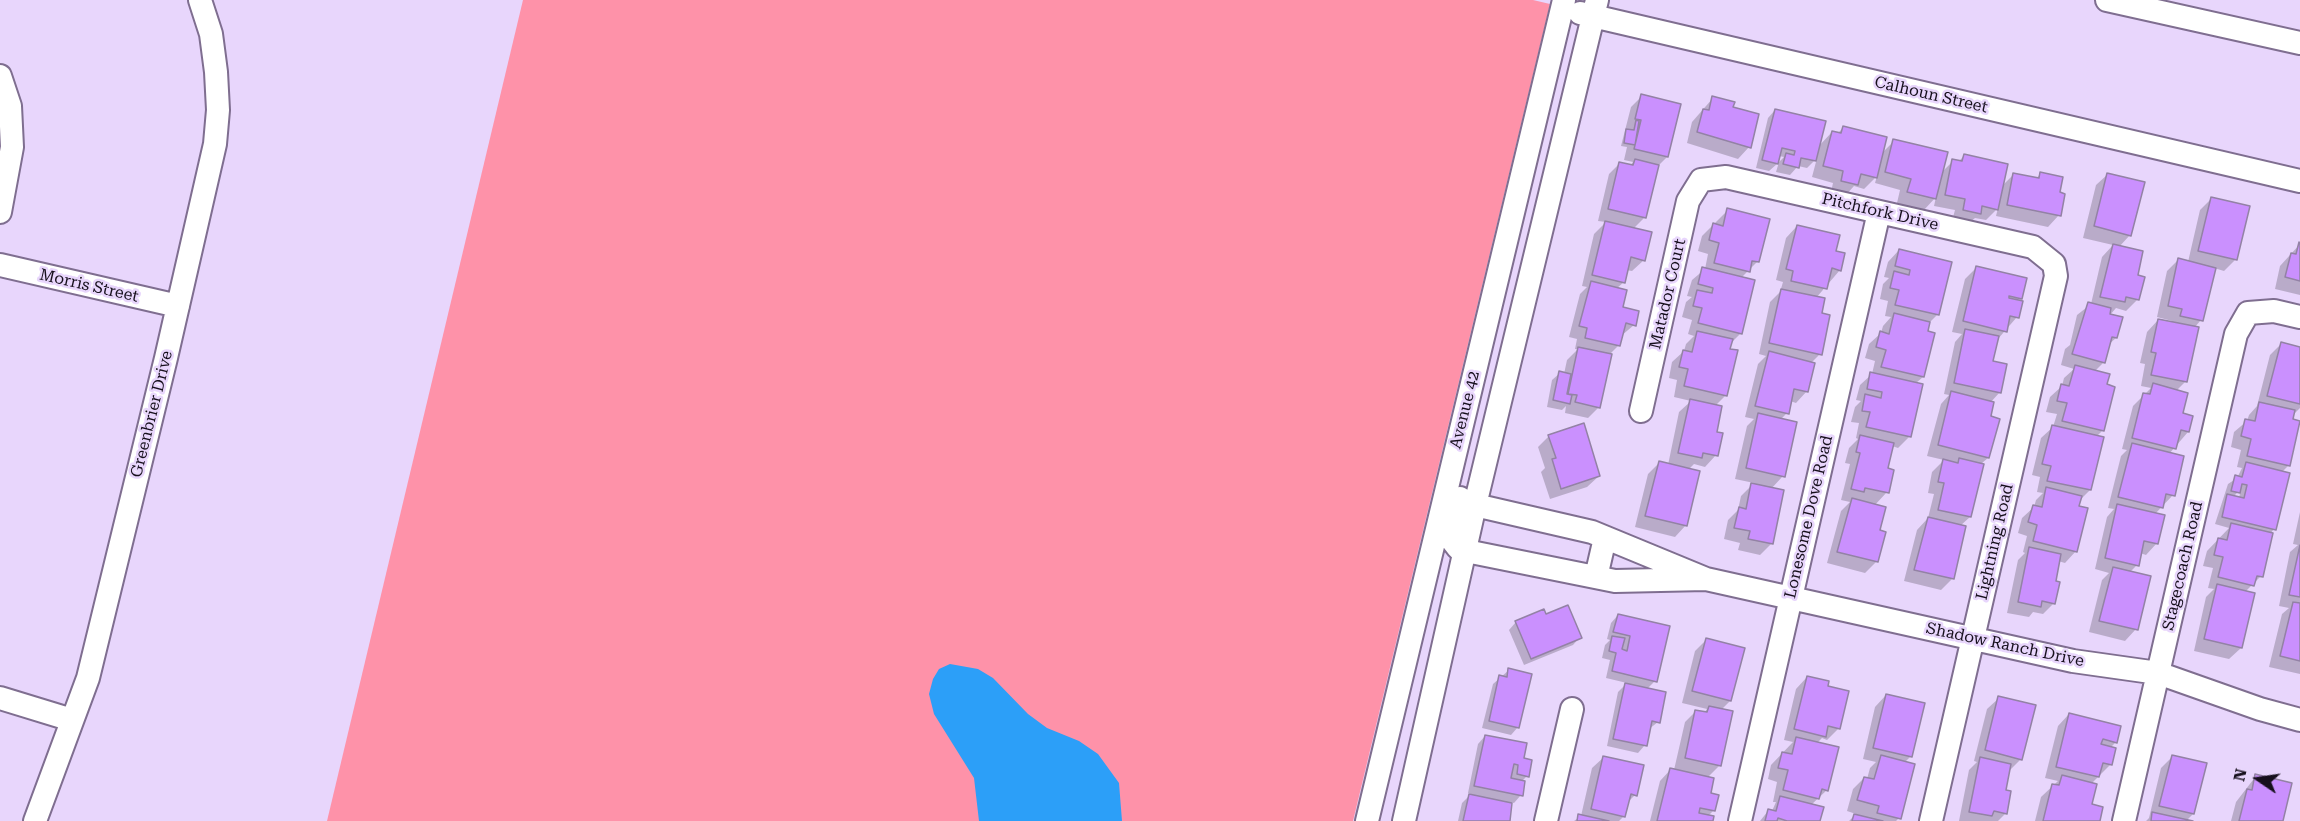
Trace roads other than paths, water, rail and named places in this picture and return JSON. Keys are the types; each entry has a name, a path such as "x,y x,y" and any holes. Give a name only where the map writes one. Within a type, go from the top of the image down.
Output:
{"street":[{"name":"Greenbrier Drive","path":"35,821 88,678 215,144 218,110 211,34 200,0"},
{"path":"2107,0 2300,43"},
{"name":"Calhoun Street","path":"1563,4 1595,8 2300,181"},
{"name":"Avenue 42","path":"1367,821 1563,4"},
{"name":"Avenue 42","path":"1404,821 1475,505 1595,8"},
{"path":"0,76 10,106 12,147 0,212"},
{"name":"Pitchfork Drive","path":"1701,180 1726,177 2033,247 2054,264"},
{"name":"Matador Court","path":"1641,411 1688,201 1701,180"},
{"name":"Lonesome Dove Road","path":"1740,821 1879,212"},
{"name":"Lightning Road","path":"1931,821 2056,276 2054,264"},
{"name":"Morris Street","path":"0,265 178,306"},
{"name":"Stagecoach Road","path":"2124,821 2236,334 2248,314 2274,311 2300,317"},
{"path":"1466,551 1458,548 1451,539 1480,415 1477,361"},
{"name":"Shadow Ranch Drive","path":"1475,505 1592,532 1706,579 1791,596 2073,661 2158,673 2260,709 2300,720"},
{"path":"1596,577 1605,538"},
{"name":"Shadow Ranch Drive","path":"1466,551 1615,581 1706,579"},
{"path":"0,698 72,720"},
{"path":"1546,821 1572,710"}],"water":[{"path":"950,664 978,669 993,678 1028,714 1047,728 1079,741 1098,754 1119,783 1122,821 979,821 974,778 934,714 929,694 933,679 939,669"}]}
